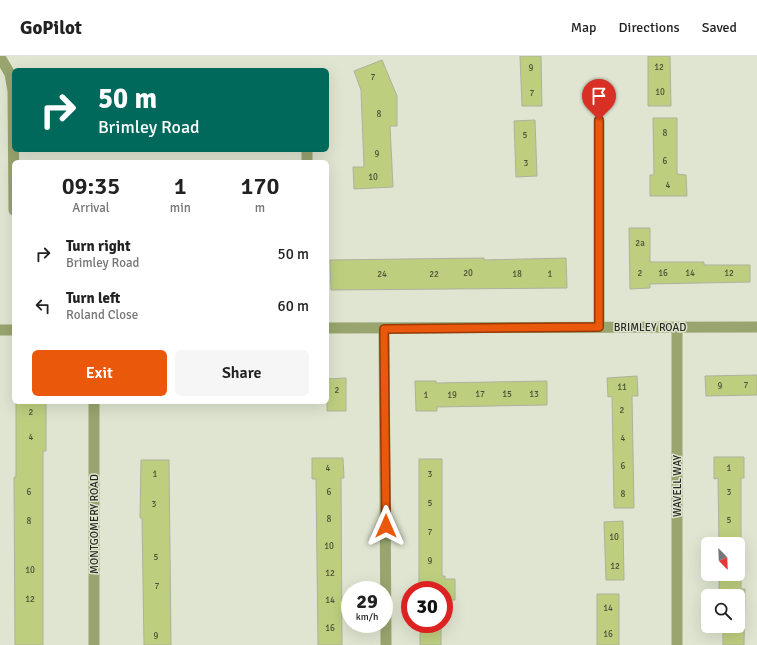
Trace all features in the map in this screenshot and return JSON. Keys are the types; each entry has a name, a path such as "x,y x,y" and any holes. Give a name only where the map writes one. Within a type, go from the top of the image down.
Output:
{"street":[{"path":"0,57 10,74 12,85"},
{"path":"599,120 599,327"},
{"name":"WAVELL WAY","path":"677,327 677,645"},
{"name":"BRIMLEY ROAD","path":"329,328 757,327"},
{"path":"384,329 386,645"},
{"path":"0,330 12,330"},
{"name":"MONTGOMERY ROAD","path":"94,404 94,645"}],"building":[{"path":"520,56 541,56 542,106 522,106"},
{"path":"648,56 670,56 671,106 648,106"},
{"path":"382,60 397,96 397,126 390,126 393,187 354,189 353,167 364,167 361,90 354,71"},
{"path":"653,118 677,118 677,174 686,175 687,196 650,196 650,175 654,175"},
{"path":"535,120 537,176 516,177 514,121"},
{"path":"629,228 650,228 650,262 704,262 704,265 750,265 750,282 650,284 650,288 630,289"},
{"path":"484,258 484,260 566,258 567,288 331,290 330,260"},
{"path":"757,375 757,395 706,396 705,376"},
{"path":"637,376 638,396 632,396 634,508 614,508 612,396 608,397 607,378"},
{"path":"346,378 346,411 327,411 327,404 329,404 329,379"},
{"path":"415,381 436,381 436,383 547,381 547,405 437,407 437,411 416,411"},
{"path":"16,404 46,404 46,451 43,451 43,645 15,645 14,477 16,477"},
{"path":"714,457 744,457 744,478 741,478 741,537 719,537 718,478 714,479"},
{"path":"312,458 343,458 344,478 341,478 342,645 318,645 316,479 312,479"},
{"path":"419,459 442,459 442,576 445,576 445,579 455,579 455,600 453,600 453,581 419,581"},
{"path":"141,460 169,460 171,645 144,645 142,518 140,518"},
{"path":"623,521 624,580 606,580 604,522"},
{"path":"719,581 741,581 741,589 719,589"},
{"path":"597,594 619,594 619,645 597,645"},
{"path":"420,633 441,633 441,645 420,645"},
{"path":"723,633 744,633 744,645 723,645"}],"route":[{"path":"386,526 384,329 599,327 599,120"}]}
